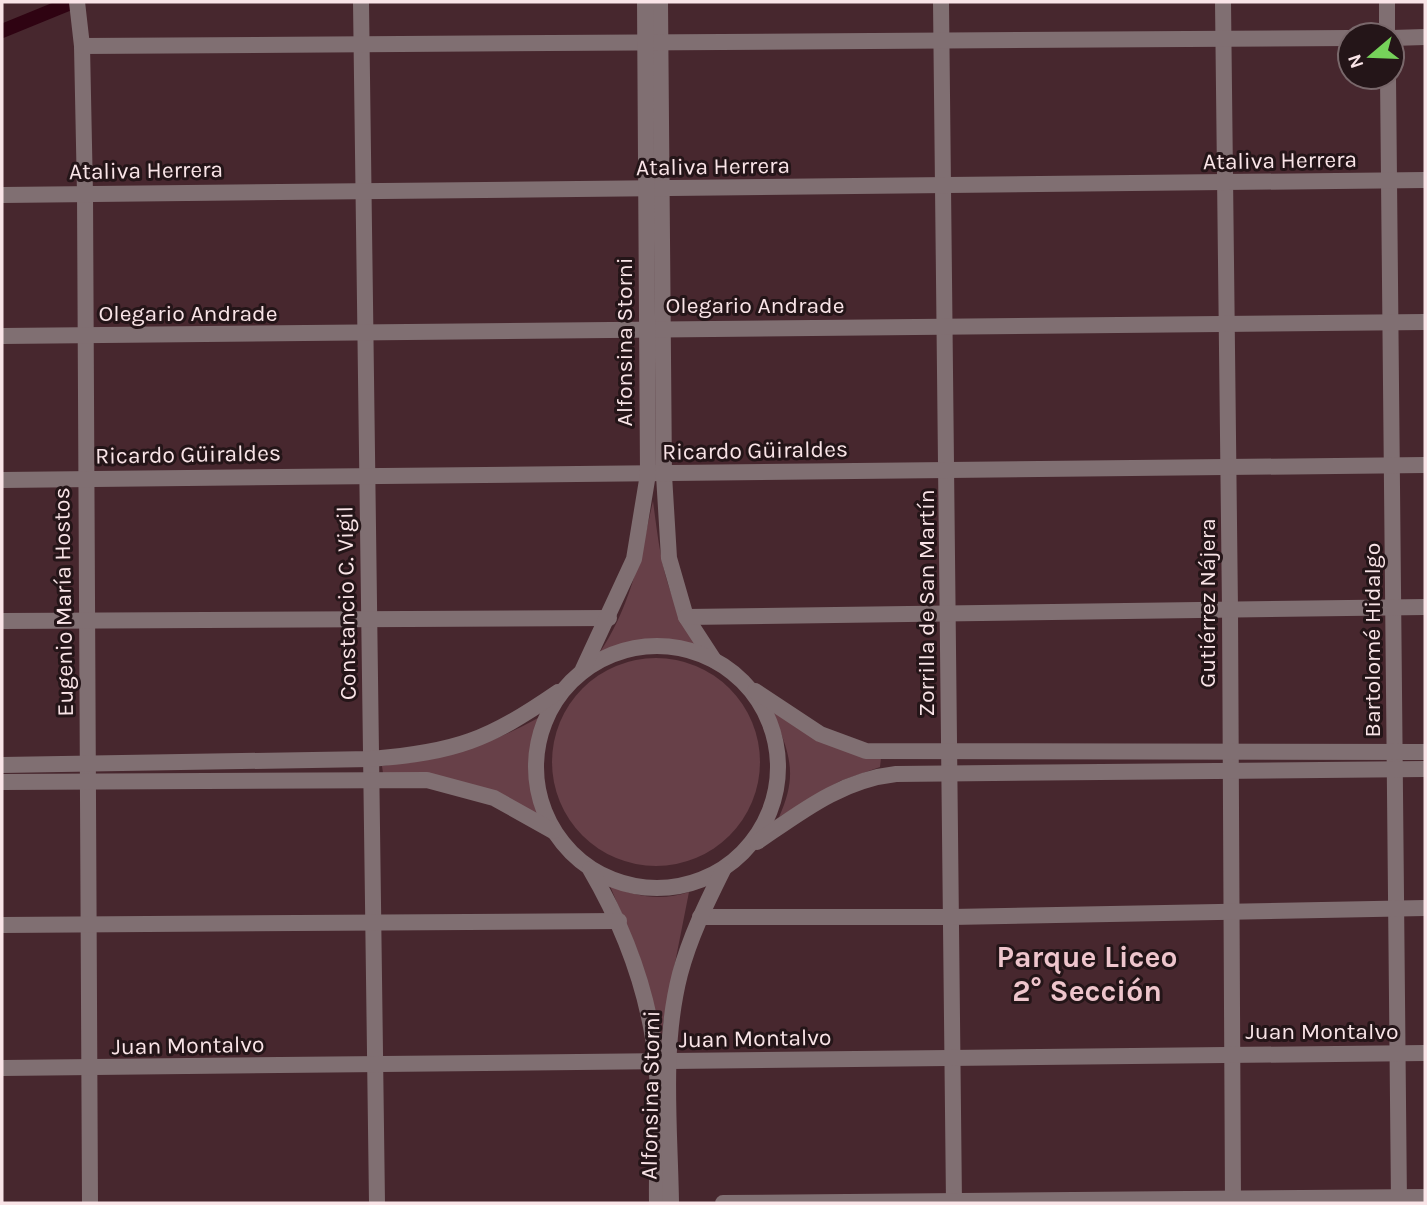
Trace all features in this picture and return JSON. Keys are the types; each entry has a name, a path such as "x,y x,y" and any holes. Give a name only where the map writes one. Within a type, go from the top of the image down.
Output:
{"street":[{"name":"Constancio C. Vigil","path":"361,2 377,1203"},
{"name":"Alfonsina Storni","path":"583,669 609,618 634,559 648,474 663,189 653,40 645,2"},
{"name":"Alfonsina Storni","path":"660,2 653,40 646,189 669,558 686,617 714,660"},
{"name":"Zorrilla de San Martín","path":"941,2 954,1202"},
{"name":"Gutiérrez Nájera","path":"1223,2 1233,1201"},
{"path":"1387,2 1387,21"},
{"name":"Eugenio María Hostos","path":"77,5 82,46 85,194 83,337 90,1203"},
{"path":"1406,38 1425,37"},
{"path":"82,46 653,40 1336,38"},
{"name":"Bartolomé Hidalgo","path":"1388,91 1399,1200"},
{"name":"Ataliva Herrera","path":"2,195 1425,180"},
{"name":"Olegario Andrade","path":"2,336 1425,322"},
{"name":"Ricardo Güiraldes","path":"2,480 1425,465"},
{"path":"686,617 949,611 1425,607"},
{"path":"2,621 369,617 609,618"},
{"path":"2,765 371,759 415,755 477,740 514,722 563,689 583,669 607,655 634,647 661,645 689,649 714,660 746,685 820,734 866,751 1425,752"},
{"path":"746,685 764,709 774,737 778,767 774,797 763,825 746,850"},
{"path":"563,689 544,721 535,758 538,796 553,831 569,852 590,869 619,883 650,888 682,886 723,870 746,850 816,802 850,784 896,774 1425,769"},
{"path":"2,782 427,780 474,790 514,806 553,831"},
{"name":"Alfonsina Storni","path":"590,869 619,921 639,977 662,1062 671,1203"},
{"name":"Alfonsina Storni","path":"657,1203 662,1062 680,975 700,917 723,870"},
{"path":"700,917 951,917 1425,908"},
{"path":"2,925 619,921"},
{"name":"Juan Montalvo","path":"2,1068 1425,1053"},
{"path":"723,1203 1399,1200 1425,1197"}],"shaded area":[{"path":"653,501 662,562 672,597 702,651 675,642 650,641 624,645 598,655 626,600 639,561"},
{"path":"656,658 696,666 714,675 730,688 743,704 752,722 760,762 752,802 743,820 730,836 714,849 696,858 656,866 616,858 598,849 582,836 569,820 560,802 552,762 560,722 569,704 582,688 598,675 616,666"},
{"path":"772,710 824,741 881,758 880,767 840,781 779,817 789,788 790,775 787,751"},
{"path":"538,718 532,744 531,767 539,817 482,788 447,780 383,773 382,766 425,759 480,745"},
{"path":"610,886 650,896 689,892 659,1044 639,955"}],"waterway":[{"path":"2,31 73,2"}],"district":[{"name":"Parque Liceo 2° Sección","path":"1087,974"}]}
